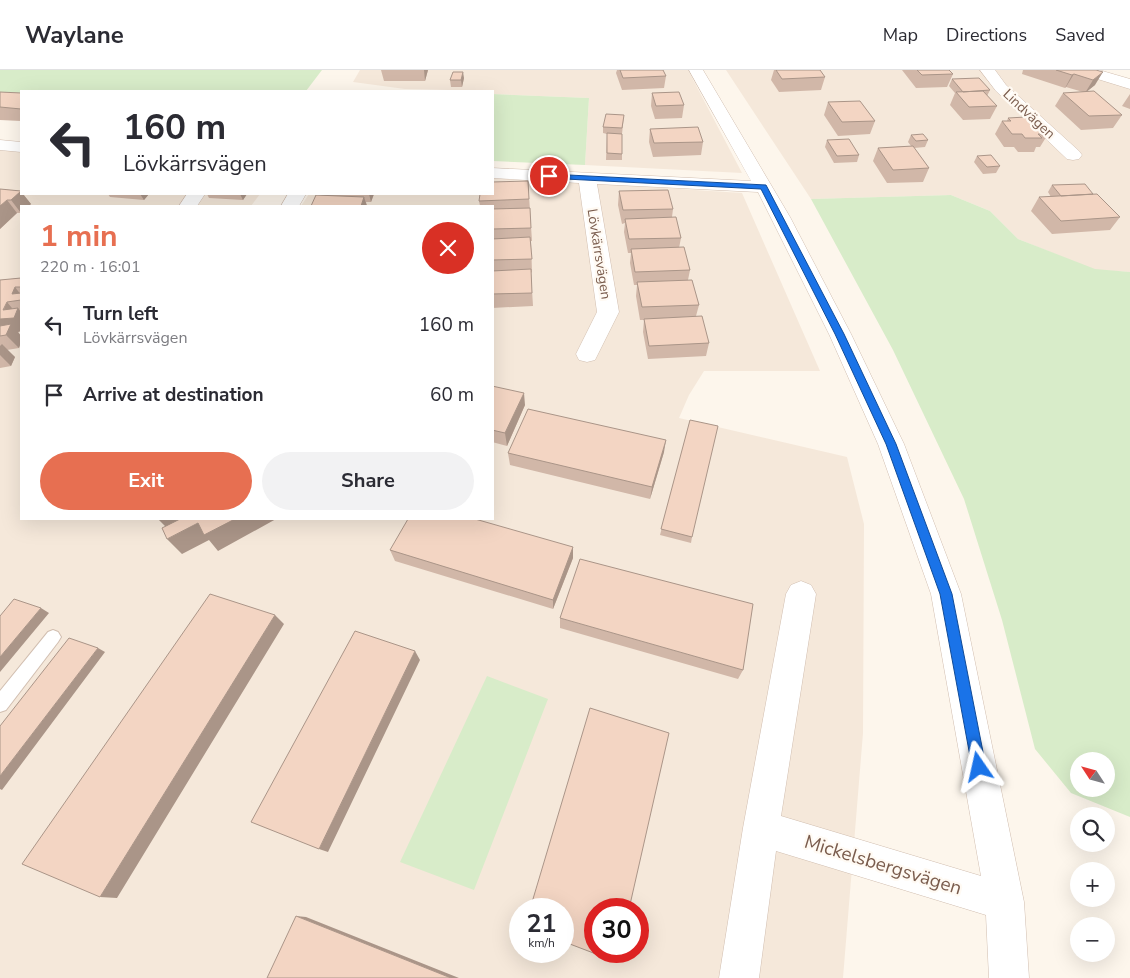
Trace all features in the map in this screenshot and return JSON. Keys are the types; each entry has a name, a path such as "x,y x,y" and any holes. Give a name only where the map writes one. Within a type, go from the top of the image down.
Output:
{"street":[{"path":"696,70 763,187 840,334 891,444 946,594 1005,902 1009,978"},
{"name":"Lindvägen","path":"988,70 1000,88 1073,155"},
{"path":"1083,70 1130,84"},
{"path":"0,145 20,146"},
{"path":"494,173 763,187"},
{"name":"Lövkärrsvägen","path":"587,178 608,312 588,354"},
{"path":"739,978 761,828 801,594"},
{"name":"Mickelsbergsvägen","path":"761,828 1005,902"}],"lane":[{"path":"0,704 54,637"}],"shaded area":[{"path":"360,70 688,70 742,173 585,165 589,98 494,94 494,90 405,89 353,82"},
{"path":"726,70 1071,70 1130,88 1130,272 1095,270 1018,239 990,211 951,195 811,199"},
{"path":"0,147 20,148 20,195 259,195 252,205 20,205 20,520 494,520 494,205 302,205 308,195 494,195 494,177 742,193 820,371 704,371 689,395 679,418 847,457 864,524 863,733 843,978 0,978"}],"green space":[{"path":"0,70 322,70 307,90 20,90 20,93 0,93"},
{"path":"494,94 589,98 585,165 494,161"},
{"path":"951,195 990,211 1018,239 1095,269 1130,272 1130,817 1115,811 1115,807 1105,807 1083,798 1115,798 1115,752 1070,752 1070,792 1035,749 1002,620 964,499 893,350 811,199"},
{"path":"487,676 548,699 474,890 400,862"}],"building":[{"path":"620,70 663,70 666,76 623,78"},
{"path":"776,70 820,70 825,77 782,79"},
{"path":"917,70 949,70 953,74 922,75"},
{"path":"1056,70 1096,70 1103,72 1093,80"},
{"path":"453,72 463,72 461,80 450,80"},
{"path":"979,78 990,90 963,92 952,79"},
{"path":"983,91 997,106 969,107 956,92"},
{"path":"1094,91 1122,115 1089,116 1063,93"},
{"path":"0,92 20,93 20,109 0,107"},
{"path":"679,92 684,105 656,106 652,93"},
{"path":"860,101 875,121 842,122 828,102"},
{"path":"606,114 624,115 622,128 603,127"},
{"path":"1026,117 1029,121 1038,121 1048,134 1038,134 1042,138 1025,138 1022,134 1012,134 1002,121 1011,121 1008,118"},
{"path":"698,127 703,142 654,143 650,129"},
{"path":"607,133 622,134 622,154 607,153"},
{"path":"923,134 928,140 916,141 911,135"},
{"path":"849,139 859,155 837,156 827,140"},
{"path":"913,146 929,168 893,170 878,148"},
{"path":"991,155 1000,166 987,167 977,156"},
{"path":"528,181 529,199 479,201 480,195 494,195 494,182"},
{"path":"1085,184 1093,194 1061,196 1052,185"},
{"path":"0,189 20,191 11,200 7,200 0,206"},
{"path":"668,190 673,209 623,210 619,191"},
{"path":"1097,194 1120,217 1061,221 1039,197"},
{"path":"316,195 364,197 361,205 311,205"},
{"path":"530,208 531,228 494,229 494,209"},
{"path":"676,217 681,238 629,239 625,219"},
{"path":"530,237 532,259 494,260 494,239"},
{"path":"684,247 690,270 635,272 631,249"},
{"path":"531,269 532,293 494,294 494,271"},
{"path":"20,278 20,287 15,287 12,294 20,293 20,300 7,302 3,310 18,308 14,318 0,319 0,280"},
{"path":"692,280 699,305 642,307 637,282"},
{"path":"702,316 709,343 649,346 644,319"},
{"path":"11,324 6,335 0,336 0,326"},
{"path":"494,386 524,393 505,433 494,430"},
{"path":"528,409 666,440 652,487 508,453"},
{"path":"690,420 718,426 692,537 661,529"},
{"path":"178,520 233,520 204,535 198,523 167,539 162,528"},
{"path":"407,520 478,520 573,547 553,600 390,550"},
{"path":"580,559 753,604 743,670 560,618"},
{"path":"210,594 275,615 100,897 22,864"},
{"path":"14,599 41,608 0,657 0,616"},
{"path":"355,631 415,651 319,849 251,822"},
{"path":"69,638 98,648 0,776 0,726"},
{"path":"590,708 669,733 632,898 584,898 584,949 574,946 574,898 533,898"},
{"path":"296,916 451,978 267,978"}],"route":[{"path":"549,176 763,187 781,217 840,334 891,444 946,594 979,767"}]}
